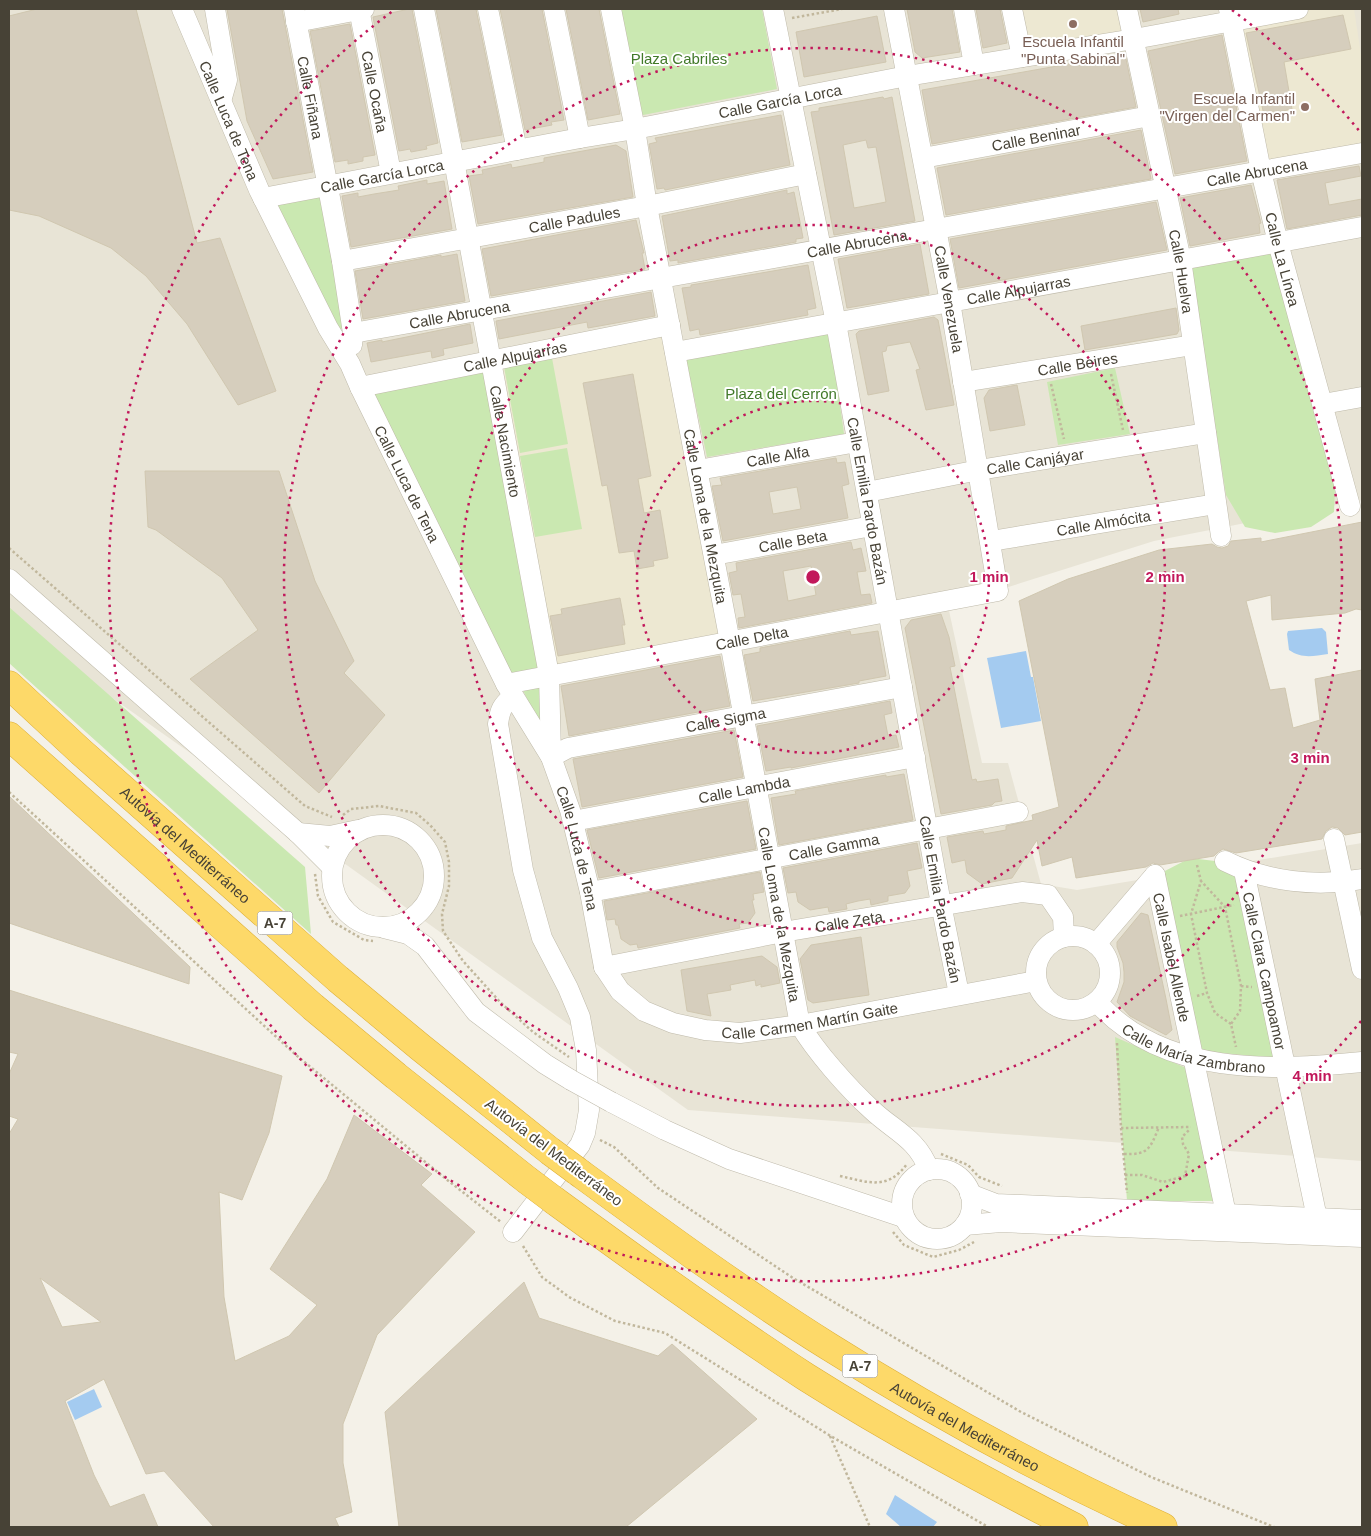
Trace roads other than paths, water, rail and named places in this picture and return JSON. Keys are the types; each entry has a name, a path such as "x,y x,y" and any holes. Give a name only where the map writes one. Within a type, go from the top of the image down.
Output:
{"highway":[{"name":"Autovía del Mediterráneo","path":"9,685 80,751 338,979 420,1047 577,1171 707,1265 827,1345 903,1392 1068,1482 1163,1527"},
{"name":"A-7","path":"9,736 313,1007 396,1076 555,1201 678,1290 806,1376 884,1424 998,1488 1074,1527"}],"street":[{"name":"Calle Luca de Tena","path":"182,9 263,198 328,328 350,364 510,690 551,757 573,821 590,892 604,966"},
{"path":"215,9 227,80 221,101"},
{"path":"295,15 361,9"},
{"name":"Calle Ocaña","path":"361,9 391,174"},
{"name":"Calle Nacimiento","path":"424,9 549,675 551,757"},
{"path":"488,9 517,150"},
{"path":"554,9 580,138"},
{"name":"Calle Loma de la Mezquita","path":"611,9 635,129 647,206 714,555 800,1025"},
{"name":"Calle Venezuela","path":"894,9 950,302 998,591"},
{"path":"964,9 974,65"},
{"path":"1012,9 1022,57"},
{"name":"Calle Huelva","path":"1128,9 1181,260 1221,536"},
{"name":"Calle García Lorca","path":"263,198 907,76 1134,39 1230,14 1298,9"},
{"name":"Calle La Línea","path":"1230,14 1261,170 1278,243 1350,506"},
{"name":"Calle Fiñana","path":"295,15 342,261 353,333 350,364"},
{"name":"Calle Emilia Pardo Bazán","path":"774,15 836,323 914,757 959,994"},
{"name":"Calle Beninar","path":"923,158 1150,116"},
{"name":"Calle Abrucena","path":"353,333 1362,153"},
{"name":"Calle Padules","path":"342,261 647,206 806,174"},
{"name":"Calle Alpujarras","path":"675,352 1278,243 1362,226"},
{"name":"Calle Alpujarras","path":"360,387 670,324"},
{"name":"Calle Beires","path":"963,382 1193,345"},
{"path":"1323,404 1362,397"},
{"name":"Calle Canjáyar","path":"866,492 979,470 1206,433"},
{"name":"Calle Alfa","path":"698,470 857,442"},
{"name":"Calle Almócita","path":"991,541 1216,504"},
{"name":"Calle Beta","path":"714,555 872,526"},
{"path":"9,579 298,833 332,867"},
{"name":"Calle Delta","path":"510,690 549,675 998,591"},
{"name":"Calle Sigma","path":"551,757 568,748 902,687"},
{"path":"510,690 499,712 498,724 522,870 542,938 568,988 580,1017 586,1050 589,1110 585,1133 580,1145 514,1232"},
{"name":"Calle Lambda","path":"573,821 914,757"},
{"name":"Calle Gamma","path":"590,892 1018,812"},
{"path":"298,833 330,836 377,825 394,826 410,832 423,843 431,858 434,875 431,892 424,906 414,916 401,923 373,926"},
{"path":"361,829 347,839 338,852 332,867 332,883 341,904 358,920 373,926 408,934 425,946 476,1012 545,1064 665,1130 729,1159 903,1217"},
{"path":"1334,839 1353,881 1362,969"},
{"path":"1225,861 1244,871 1291,882 1328,884 1353,881"},
{"name":"Calle Clara Campoamor","path":"1244,871 1317,1218"},
{"name":"Calle Isabel Allende","path":"1096,944 1155,875 1226,1214"},
{"name":"Calle Zeta","path":"604,966 941,904 1022,892 1048,895 1063,917 1064,937"},
{"path":"424,906 425,946"},
{"path":"1076,936 1096,944 1104,952 1110,973 1109,983 1104,994 1097,1002 1086,1008 1074,1011 1061,1009 1050,1003 1041,993 1036,981 1038,958 1044,949 1054,941 1064,937 1076,936"},
{"name":"Calle Carmen Martín Gaite","path":"604,966 620,990 644,1011 673,1023 705,1030 740,1033 800,1025 1036,981"},
{"name":"Calle María Zambrano","path":"1097,1002 1131,1031 1173,1052 1193,1057 1240,1065 1286,1067 1362,1062"},
{"path":"800,1025 809,1040 872,1110 911,1141 925,1159 929,1170"},
{"path":"842,1196 868,1198 888,1195 919,1174 929,1170 942,1170 954,1174 964,1183 970,1194 971,1211 965,1226"},
{"path":"910,1180 902,1198 903,1217 914,1232 932,1239 950,1237 965,1226 1001,1222 1362,1237"},
{"path":"970,1194 996,1204 1362,1220"}],"water":[{"path":"1322,628 1326,632 1328,654 1303,656 1289,650 1288,631"},
{"path":"1026,651 1041,721 1001,728 987,658"},
{"path":"94,1389 102,1407 75,1420 67,1402"},
{"path":"895,1495 937,1522 933,1527 901,1527 886,1514"}],"place":[{"name":"Escuela Infantil \"Punta Sabinal\"","path":"1073,24"},
{"name":"Escuela Infantil \"Virgen del Carmen\"","path":"1305,107"}],"park label":[{"name":"Plaza Cabriles","path":"679,58"},
{"name":"Plaza del Cerrón","path":"781,393"}]}
